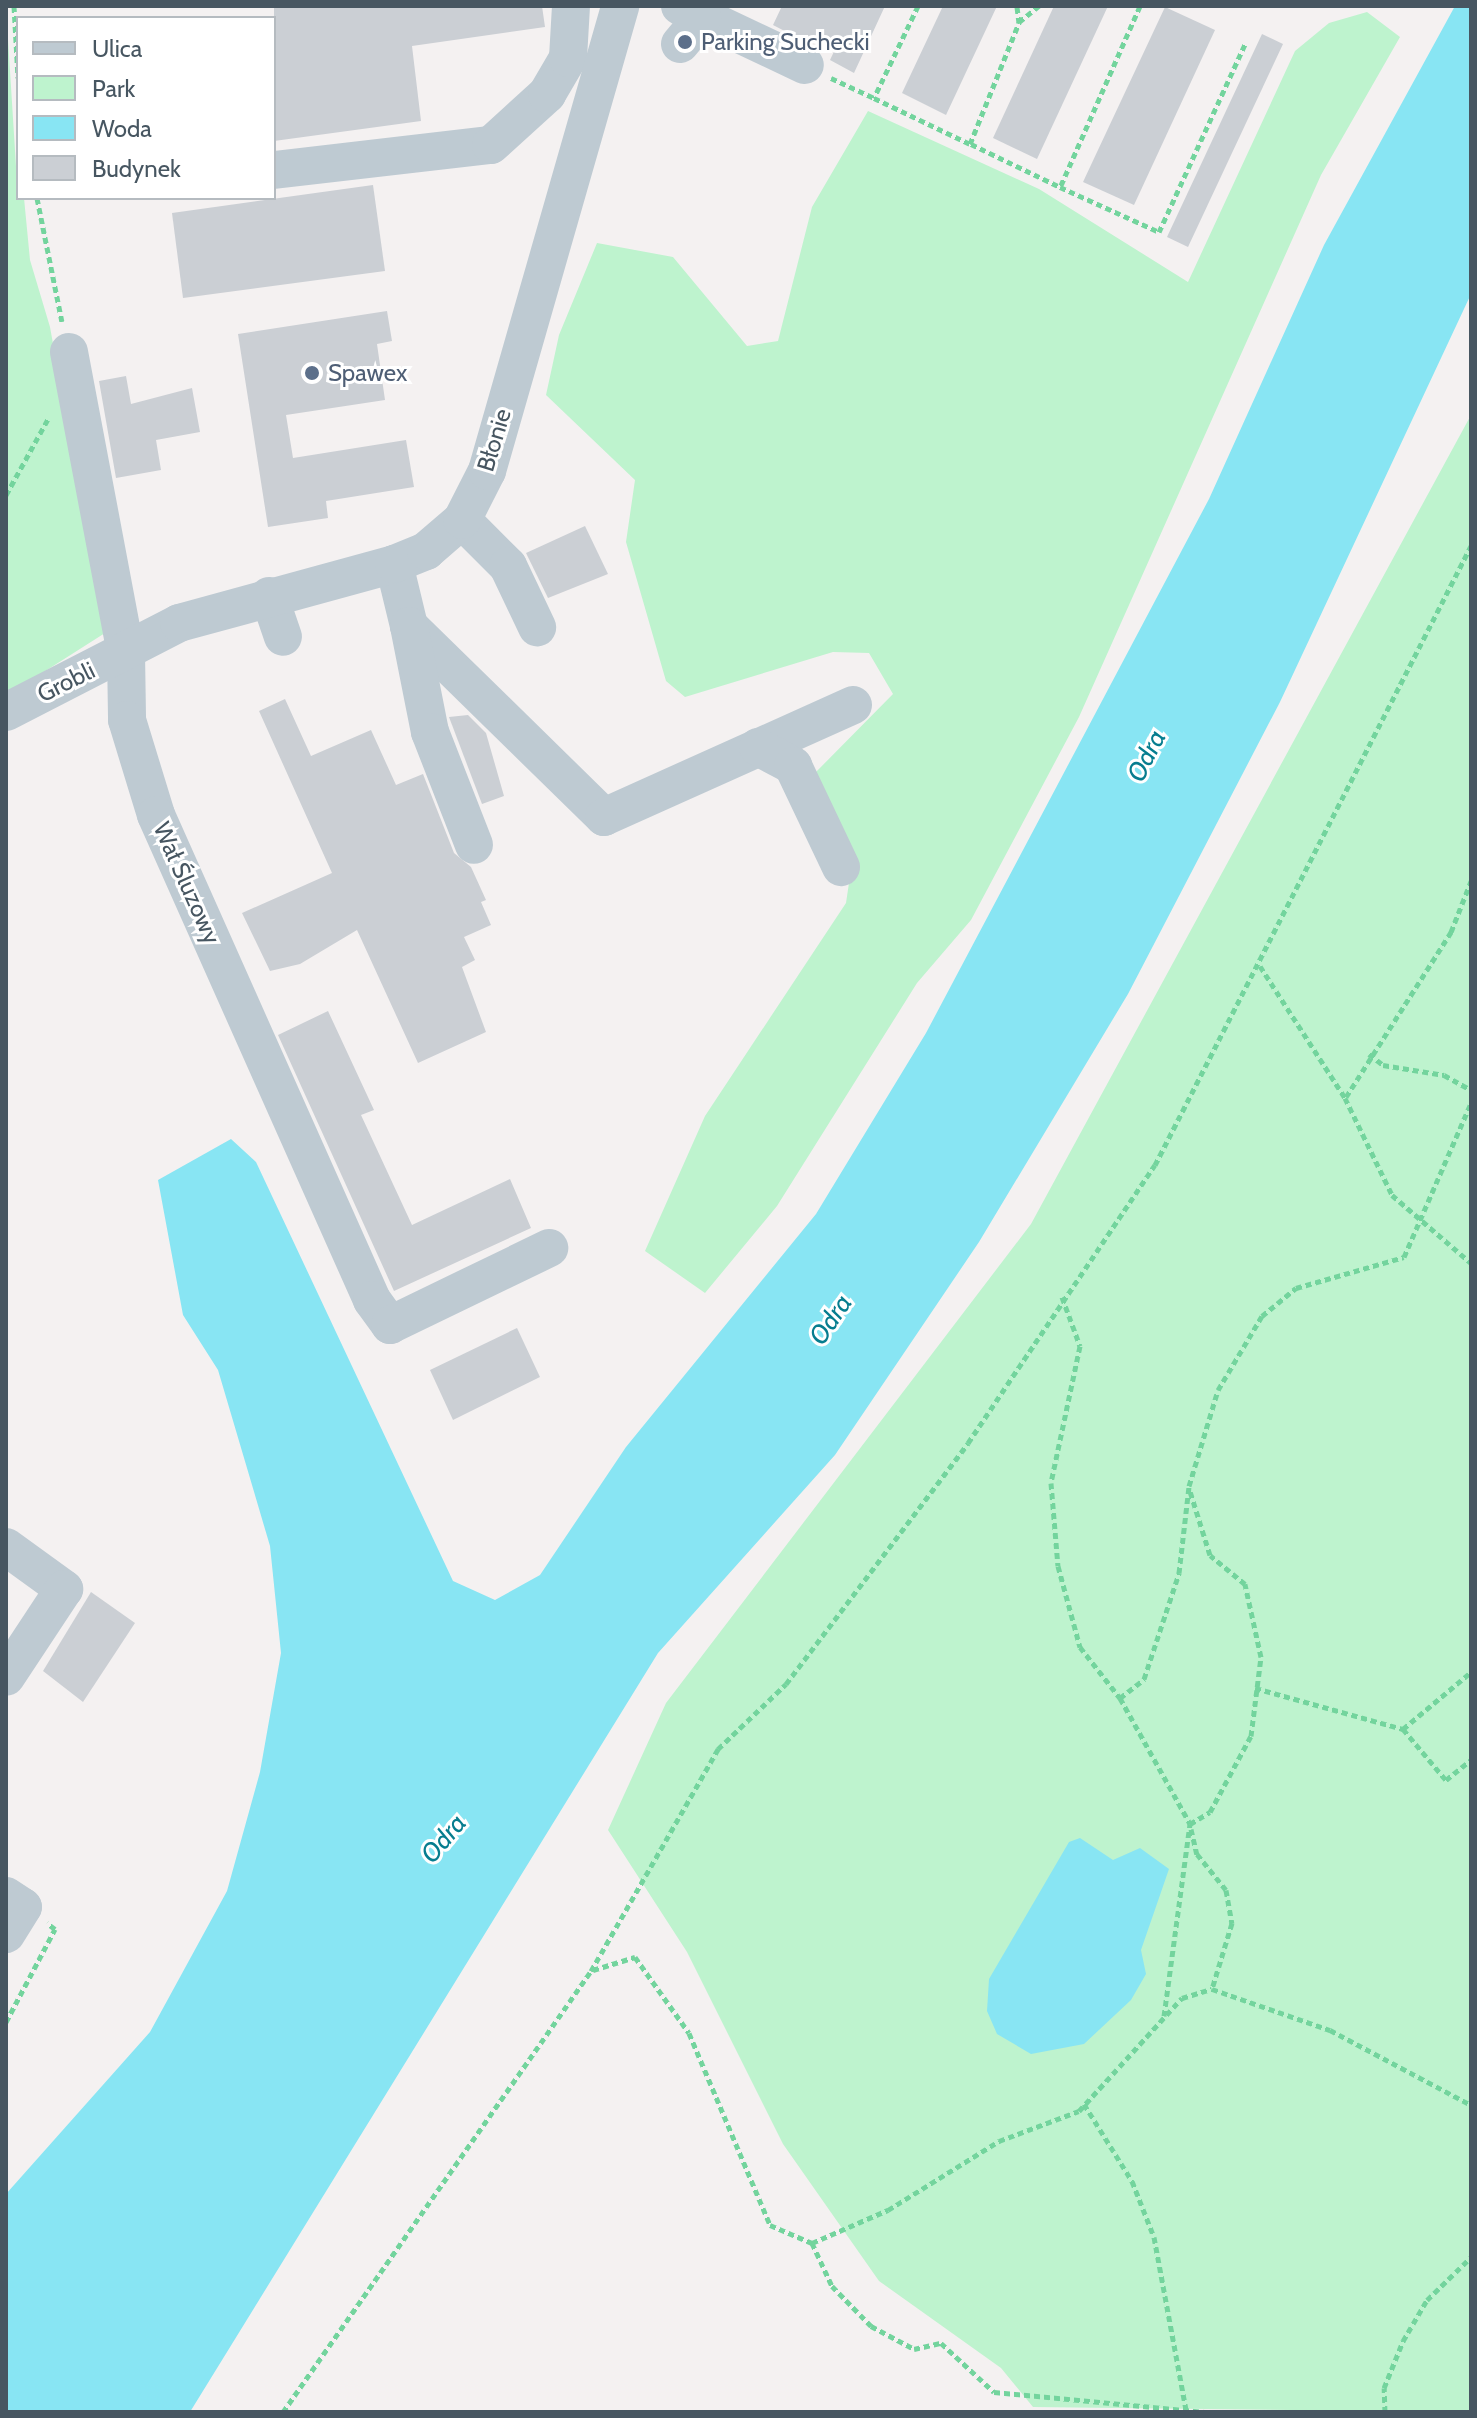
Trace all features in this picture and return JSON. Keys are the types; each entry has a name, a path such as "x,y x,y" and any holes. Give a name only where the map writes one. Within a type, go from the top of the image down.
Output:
{"street":[{"path":"276,170 491,145 547,94 568,58 571,6"},
{"name":"Błonie","path":"126,653 179,623 394,564 426,551 462,520 487,471 620,6"},
{"path":"688,22 805,65"},
{"name":"Wał Śluzowy","path":"69,352 126,653 127,720 156,815 390,1325 549,1248"},
{"path":"462,520 508,566 537,627"},
{"path":"394,564 430,732 474,845"},
{"path":"269,596 283,637"},
{"path":"409,626 604,817 853,705"},
{"name":"Grobli","path":"6,712 126,653"},
{"path":"758,747 793,766 841,867"},
{"path":"6,1547 64,1589 6,1677"}],"path":[{"path":"14,6 16,42"},
{"path":"874,98 918,6"},
{"path":"1017,6 1019,23"},
{"path":"970,144 1019,23 1039,6"},
{"path":"1060,187 1140,6"},
{"path":"805,65 1159,232 1246,42"},
{"path":"37,200 69,352"},
{"path":"6,495 54,407"},
{"path":"283,2412 591,1971 718,1749 786,1684 968,1443 1062,1297 1155,1165 1260,966 1471,546"},
{"path":"1345,1098 1369,1054 1451,932 1471,881"},
{"path":"1260,966 1345,1098 1392,1195 1471,1263"},
{"path":"1369,1054 1471,1090"},
{"path":"1120,1698 1144,1679 1179,1573 1189,1486 1218,1390 1262,1316 1296,1288 1404,1257 1471,1103"},
{"path":"1062,1297 1080,1346 1051,1483 1058,1566 1080,1647 1120,1698 1190,1824 1197,1854 1226,1890 1232,1923 1212,1989"},
{"path":"1189,1486 1210,1555 1245,1584 1257,1615 1251,1736 1210,1812 1190,1824"},
{"path":"1403,1729 1471,1672"},
{"path":"1255,1688 1403,1729 1446,1780 1471,1760"},
{"path":"1164,2017 1190,1824"},
{"path":"6,2022 55,1929 12,1912"},
{"path":"591,1971 635,1957 689,2033 770,2225 812,2243 832,2286 871,2326 914,2349 941,2343 994,2392 1207,2412"},
{"path":"812,2243 1084,2104 1182,1998 1212,1989 1330,2030 1471,2105"},
{"path":"1084,2104 1132,2181 1154,2237 1186,2410"},
{"path":"1385,2412 1384,2388 1403,2341 1427,2300 1471,2257"}],"green space":[{"path":"6,7 16,200 24,200 30,260 50,327 105,633 6,696"},
{"path":"1367,12 1400,37 1321,175 1079,717 971,920 917,983 777,1206 705,1293 645,1251 705,1116 846,903 853,856 815,773 893,694 869,653 833,652 685,697 666,681 626,542 635,480 546,395 559,335 597,243 673,257 747,346 778,341 812,207 868,111 1039,189 1188,282 1295,51 1329,23"},
{"path":"1471,415 1471,2412 1033,2407 1001,2368 879,2281 783,2144 687,1952 608,1830 666,1703 1031,1224"}],"water":[{"name":"Odra","path":"1455,6 1471,6 1471,294 1280,702 1128,994 979,1242 835,1455 658,1653 190,2412 6,2412 6,2194 150,2032 227,1891 260,1772 281,1653 270,1546 218,1370 183,1315 158,1180 231,1139 256,1162 453,1581 495,1600 540,1575 626,1447 816,1214 926,1033 1209,499 1324,245"},
{"path":"1080,1838 1113,1860 1140,1848 1169,1869 1141,1950 1146,1974 1131,2000 1084,2044 1031,2054 997,2034 987,2011 989,1979 1069,1842"}],"building":[{"path":"274,6 542,6 545,27 412,46 421,121 276,141"},
{"path":"782,6 885,6 854,73 830,60 840,39 798,38 773,25"},
{"path":"943,6 997,6 946,115 902,93"},
{"path":"1054,6 1108,6 1037,159 993,138"},
{"path":"1165,7 1215,30 1134,205 1083,182"},
{"path":"1262,34 1283,44 1188,247 1167,237"},
{"path":"373,185 385,271 183,298 172,213"},
{"path":"387,311 392,341 377,344 385,400 286,415 293,458 406,440 414,487 326,501 328,518 268,527 238,334"},
{"path":"126,376 131,404 192,388 200,432 156,440 161,470 116,478 99,381"},
{"path":"585,526 608,574 548,598 526,553"},
{"path":"285,699 311,756 371,730 396,785 423,774 454,853 471,867 486,900 481,902 491,925 464,937 475,960 462,967 486,1032 418,1063 357,930 300,964 270,971 242,913 332,873 259,711"},
{"path":"468,715 486,733 504,796 482,804 449,717"},
{"path":"328,1011 374,1110 361,1115 412,1225 510,1179 531,1228 394,1291 278,1035"},
{"path":"517,1328 540,1377 453,1420 430,1370"},
{"path":"91,1592 135,1623 83,1702 43,1671"}],"place":[{"name":"Parking Suchecki","path":"685,42"},
{"name":"Spawex","path":"312,373"}]}
